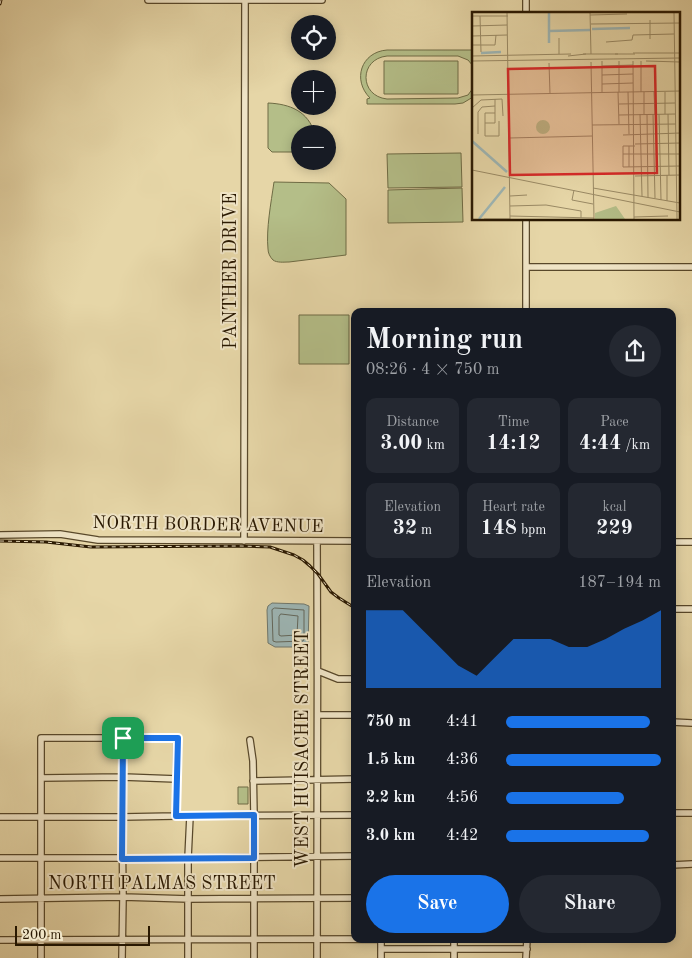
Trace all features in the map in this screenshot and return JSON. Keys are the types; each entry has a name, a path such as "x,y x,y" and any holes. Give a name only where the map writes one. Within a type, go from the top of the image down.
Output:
{"street":[{"path":"148,0 322,0"},
{"name":"PANTHER DRIVE","path":"244,541 245,0"},
{"path":"526,220 526,308"},
{"path":"526,267 692,267"},
{"name":"NORTH BORDER AVENUE","path":"0,535 60,534 98,540 351,541"},
{"name":"WEST HUISACHE STREET","path":"317,541 317,958"},
{"path":"676,542 692,542"},
{"path":"676,609 692,609"},
{"path":"318,671 338,679 351,679"},
{"path":"318,715 351,715"},
{"path":"676,722 692,723"},
{"path":"41,958 41,738 178,738 176,816"},
{"path":"122,958 123,738"},
{"path":"250,740 253,761 254,815 254,958"},
{"path":"41,778 177,779"},
{"path":"253,781 351,779"},
{"path":"676,813 692,813"},
{"path":"0,817 351,815"},
{"path":"188,958 190,816"},
{"path":"0,858 122,859 351,856"},
{"path":"676,864 692,864"},
{"name":"NORTH PALMAS STREET","path":"0,899 123,897 351,898"},
{"path":"0,940 351,939"},
{"path":"381,943 381,958"},
{"path":"454,943 454,958"},
{"path":"526,958 527,943"},
{"path":"381,950 527,949"}],"green space":[{"path":"387,50 472,50 472,65 468,60 458,56 387,56 371,64 367,70 366,78 367,85 371,91 387,99 458,98 468,95 472,89 472,98 463,103 455,104 367,104 367,99 370,98 364,91 361,83 362,68 365,61 378,52"},
{"path":"384,61 458,61 458,94 384,94"},
{"path":"268,103 291,107 291,115 304,115 311,125 291,125 291,152 272,152 268,148"},
{"path":"461,153 462,187 388,188 387,154"},
{"path":"274,182 329,183 346,199 346,255 289,262 273,260 268,252 268,233"},
{"path":"462,188 463,222 388,223 388,190"},
{"path":"299,315 349,315 349,364 299,364"},
{"path":"238,787 248,787 248,804 238,804"}],"water":[{"path":"272,603 304,604 309,606 308,647 275,647 268,643 267,610 268,606"}],"railway":[{"path":"0,4 1,0"},
{"path":"0,541 46,542 91,547 270,547 303,560 318,574 331,592 351,606"}],"route":[{"path":"123,738 178,738 176,816 254,815 254,858 122,859 123,738"}]}
